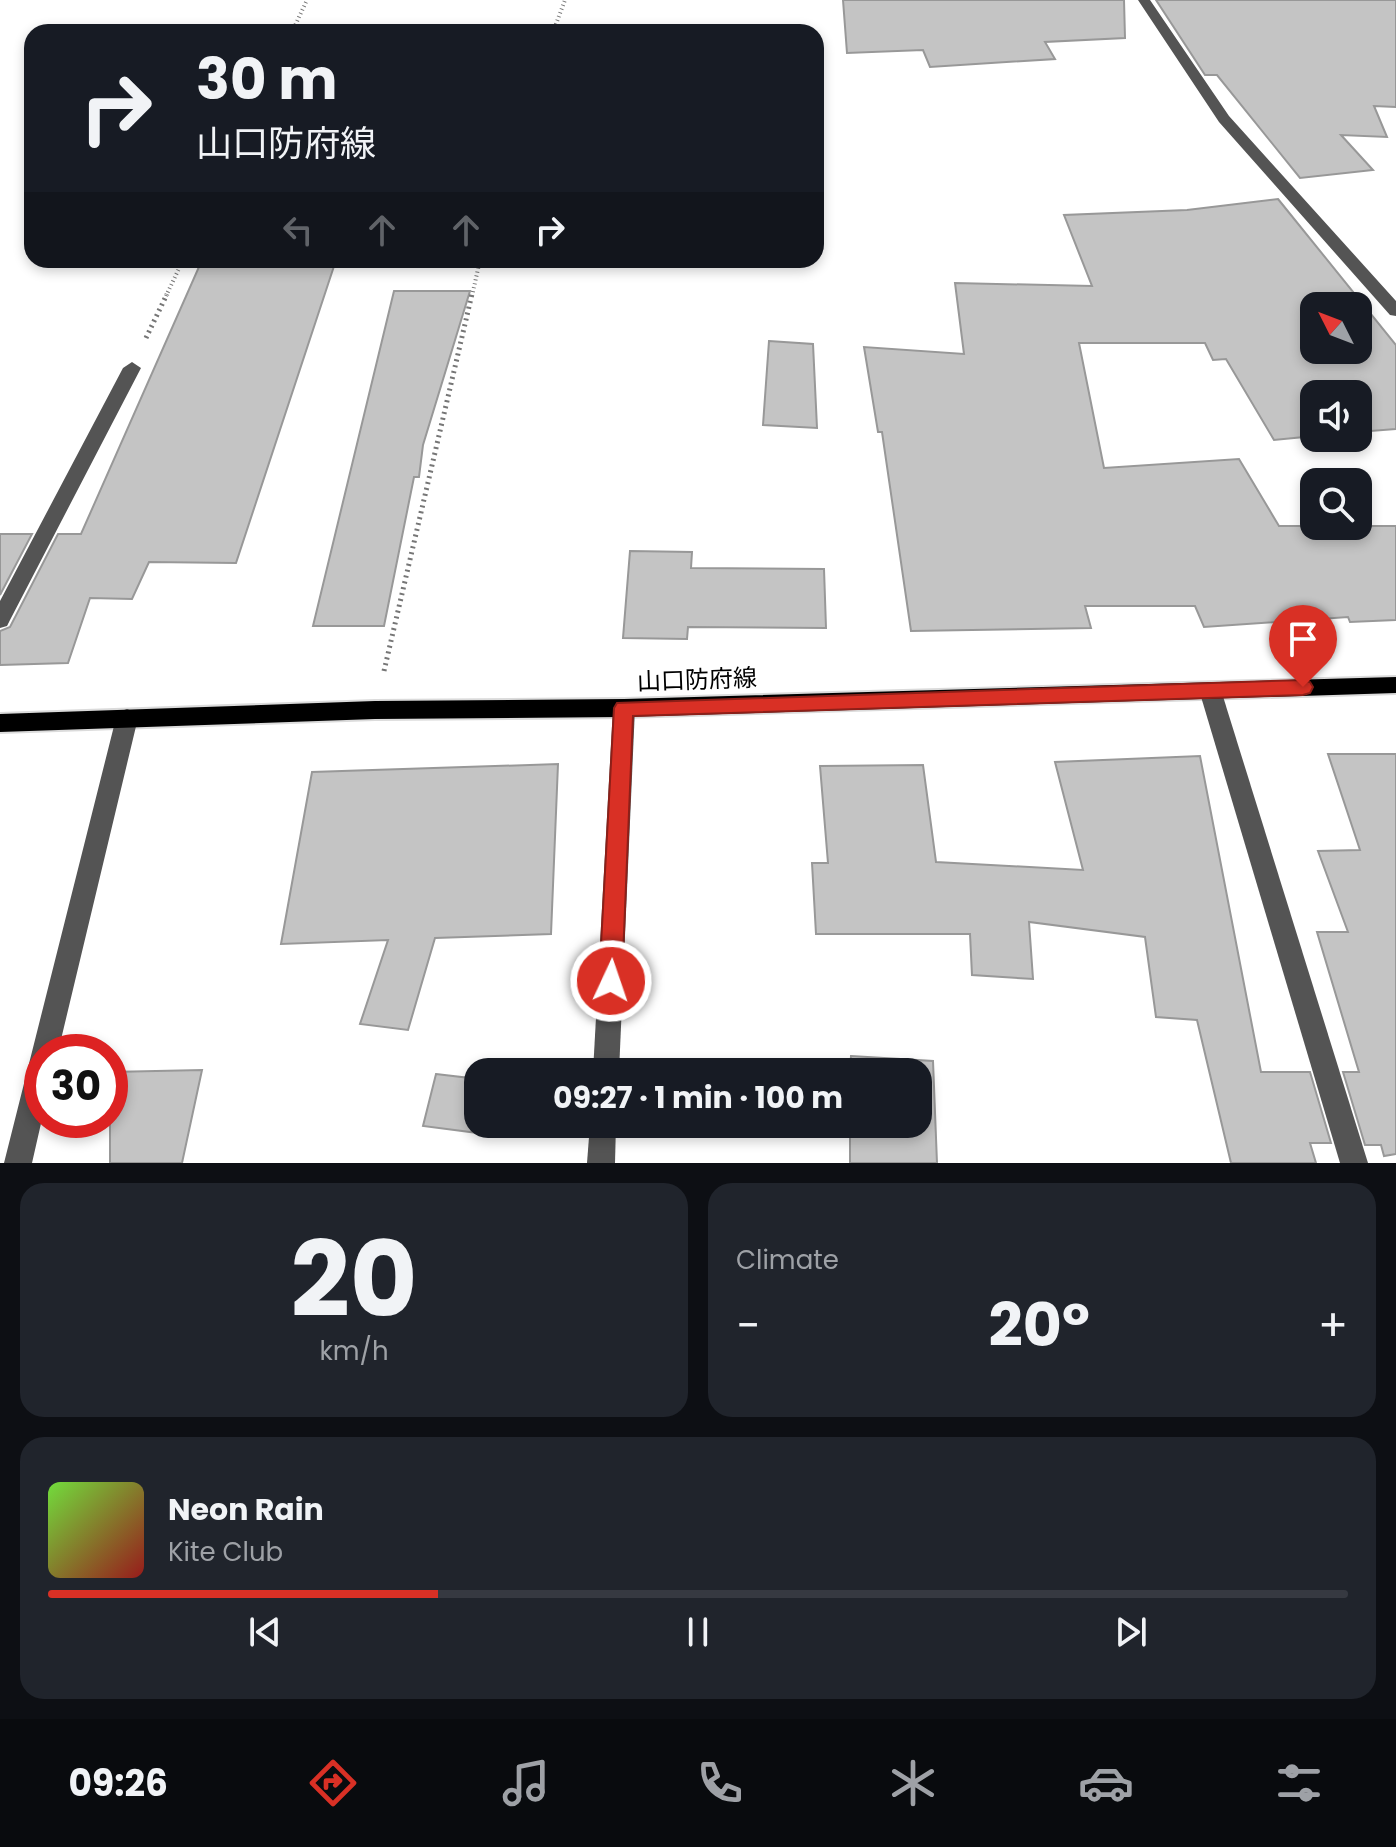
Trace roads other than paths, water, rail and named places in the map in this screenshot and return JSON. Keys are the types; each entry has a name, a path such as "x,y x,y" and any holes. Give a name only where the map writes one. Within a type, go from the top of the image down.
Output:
{"main road":[{"name":"山口防府線","path":"0,723 375,710 624,708 1396,685"}],"street":[{"path":"1144,0 1224,119 1396,311"},
{"path":"0,620 132,368"},
{"path":"1210,690 1354,1163"},
{"path":"607,1058 624,708"},
{"path":"49,1034 127,718"},
{"path":"18,1163 24,1138"},
{"path":"601,1163 602,1138"}]}
